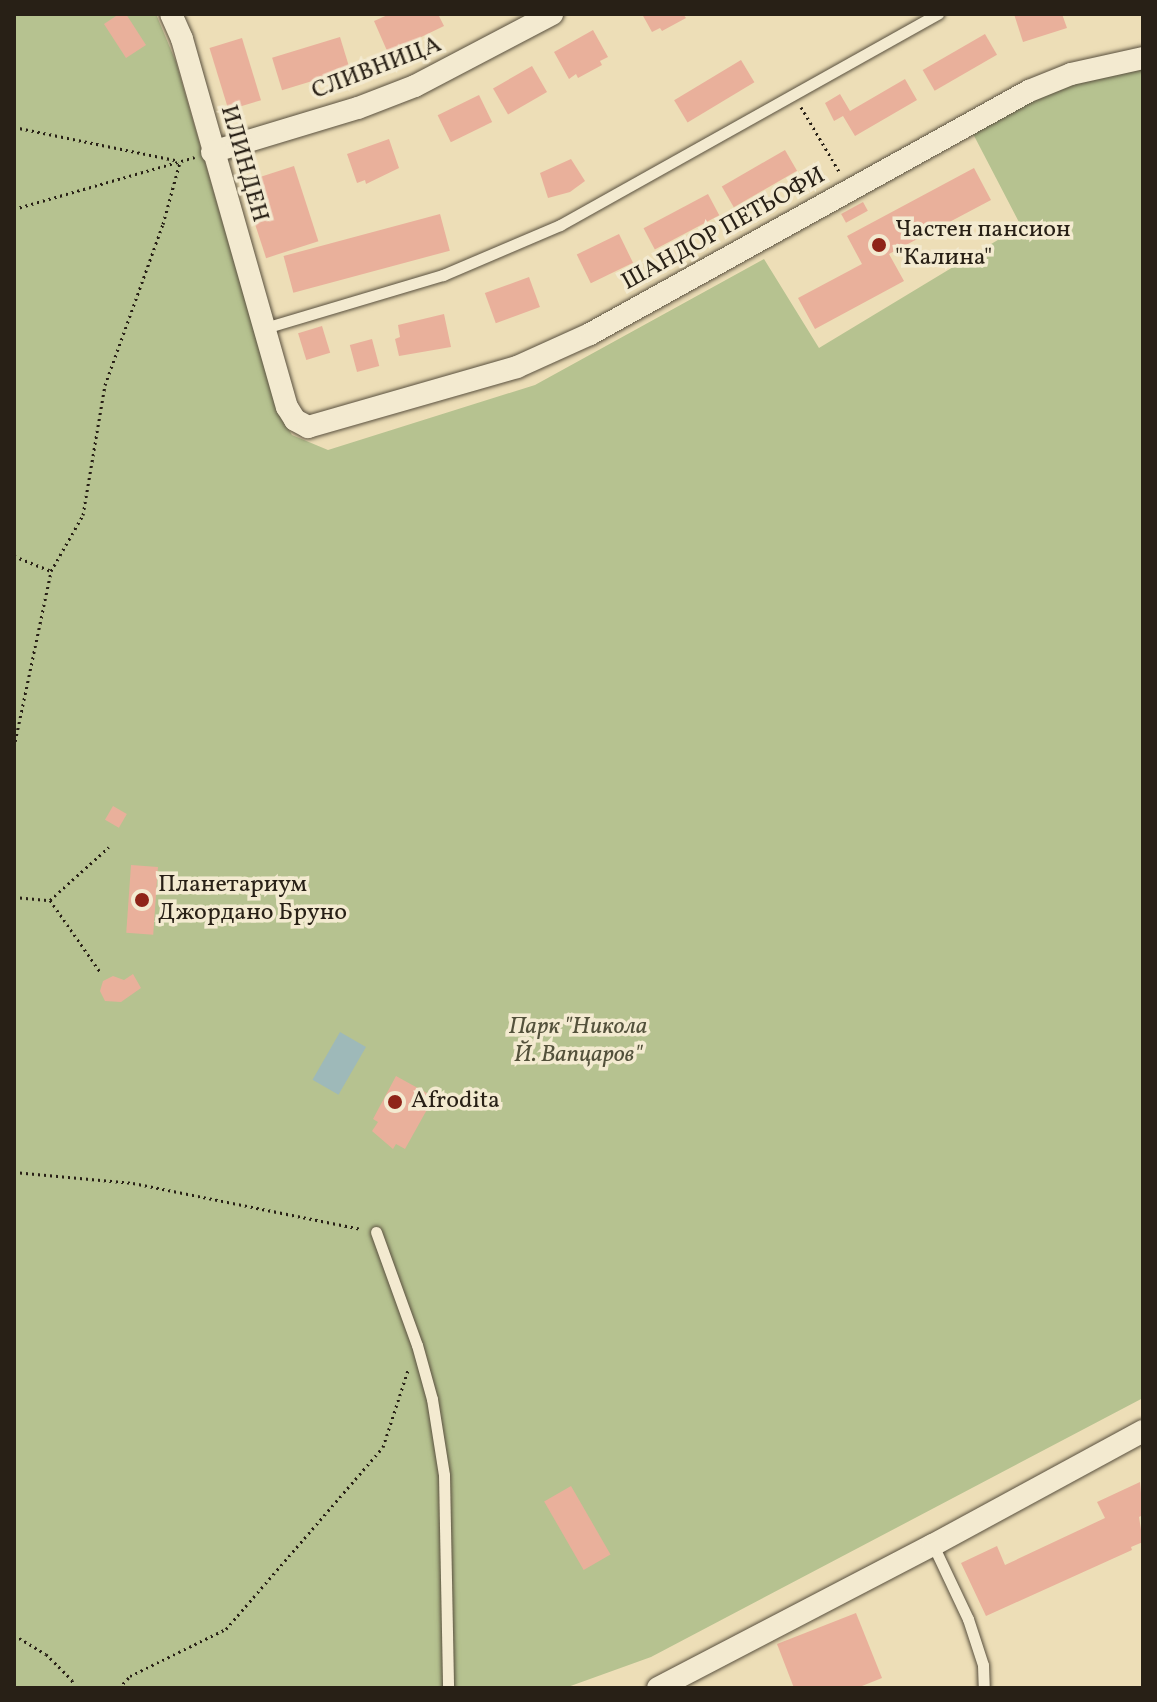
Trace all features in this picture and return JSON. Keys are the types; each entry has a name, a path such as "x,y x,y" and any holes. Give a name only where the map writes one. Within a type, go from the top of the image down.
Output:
{"street":[{"name":"ИЛИНДЕН","path":"171,14 182,39 287,407 295,420 308,427 320,426"},
{"name":"СЛИВНИЦА","path":"212,152 358,108 415,86 552,14"},
{"name":"ШАНДОР ПЕТЬОФИ","path":"320,426 532,361 590,334 1029,91 1071,74 1143,58"},
{"path":"658,1688 933,1545 1143,1431"}],"lane":[{"path":"265,328 443,275 505,251 560,225 795,97 938,14"},
{"path":"376,1232 417,1345 432,1399 444,1475 448,1688"},
{"path":"933,1545 968,1619 983,1665 984,1688"}],"path":[{"path":"795,97 850,190"},
{"path":"14,127 180,162"},
{"path":"14,209 180,162"},
{"path":"14,747 51,571 83,515 105,385 163,224 180,162"},
{"path":"14,556 51,571"},
{"path":"14,897 50,900 109,847"},
{"path":"50,900 101,973"},
{"path":"14,1172 133,1183 376,1232"},
{"path":"119,1688 130,1676 226,1629 383,1447 417,1345"},
{"path":"14,1635 46,1654 72,1680 74,1688"}],"green space":[{"name":"Парк \"Никола Й. Вапцаров\"","path":"14,14 156,14 176,62 276,407 292,435 328,450 535,385 764,259 819,348 1021,226 970,128 1028,98 1143,61 1143,1398 651,1657 565,1688 14,1688"}],"water":[{"path":"340,1032 366,1047 338,1095 312,1080"}],"building":[{"path":"119,14 126,14 146,45 126,58 104,24"},
{"path":"390,14 438,14 444,26 388,53 374,21"},
{"path":"642,14 683,14 686,18 662,31 660,28 652,32"},
{"path":"1014,14 1062,14 1067,28 1023,42"},
{"path":"593,30 608,57 600,61 602,65 578,78 576,74 569,79 554,52"},
{"path":"985,34 997,55 935,91 923,70"},
{"path":"340,37 350,70 282,90 272,58"},
{"path":"242,38 261,100 228,110 209,48"},
{"path":"741,60 754,82 688,122 674,100"},
{"path":"532,66 547,92 508,114 493,89"},
{"path":"905,79 917,100 855,136 843,116 834,121 825,103 840,94 850,111"},
{"path":"479,95 492,122 451,142 438,115"},
{"path":"389,139 399,168 366,184 365,180 357,183 347,154"},
{"path":"785,150 797,171 734,207 722,186"},
{"path":"571,159 585,181 570,192 548,198 540,173"},
{"path":"294,166 318,241 266,258 242,183"},
{"name":"Частен пансион \"Калина\"","path":"974,168 991,200 889,254 904,281 815,329 798,298 862,264 847,236"},
{"path":"708,194 719,215 655,249 644,228"},
{"path":"863,202 868,211 846,223 841,214"},
{"path":"440,214 450,251 293,293 284,256"},
{"path":"619,234 633,263 591,283 577,255"},
{"path":"529,277 540,307 496,323 485,293"},
{"path":"444,314 451,347 399,356 395,339 400,337 398,325"},
{"path":"322,326 330,353 306,360 298,333"},
{"path":"372,339 379,366 357,372 350,345"},
{"path":"113,806 127,814 119,828 105,820"},
{"name":"Планетариум Джордано Бруно","path":"131,865 158,867 153,935 126,933"},
{"path":"133,974 141,988 121,1002 105,1001 100,991 103,981 113,976 124,980"},
{"path":"396,1076 434,1097 405,1149 396,1144 393,1149 372,1131 378,1122 373,1119"},
{"path":"1140,1482 1143,1515 1139,1517 1143,1542 1131,1547 1132,1550 986,1616 961,1563 997,1546 1005,1565 1105,1518 1097,1502"},
{"path":"571,1486 610,1554 584,1570 544,1502"},
{"path":"856,1613 882,1678 857,1688 794,1688 777,1644"}],"place":[{"name":"Частен пансион \"Калина\"","path":"879,245"},
{"name":"Планетариум Джордано Бруно","path":"142,900"},
{"name":"Afrodita","path":"395,1102"}]}
